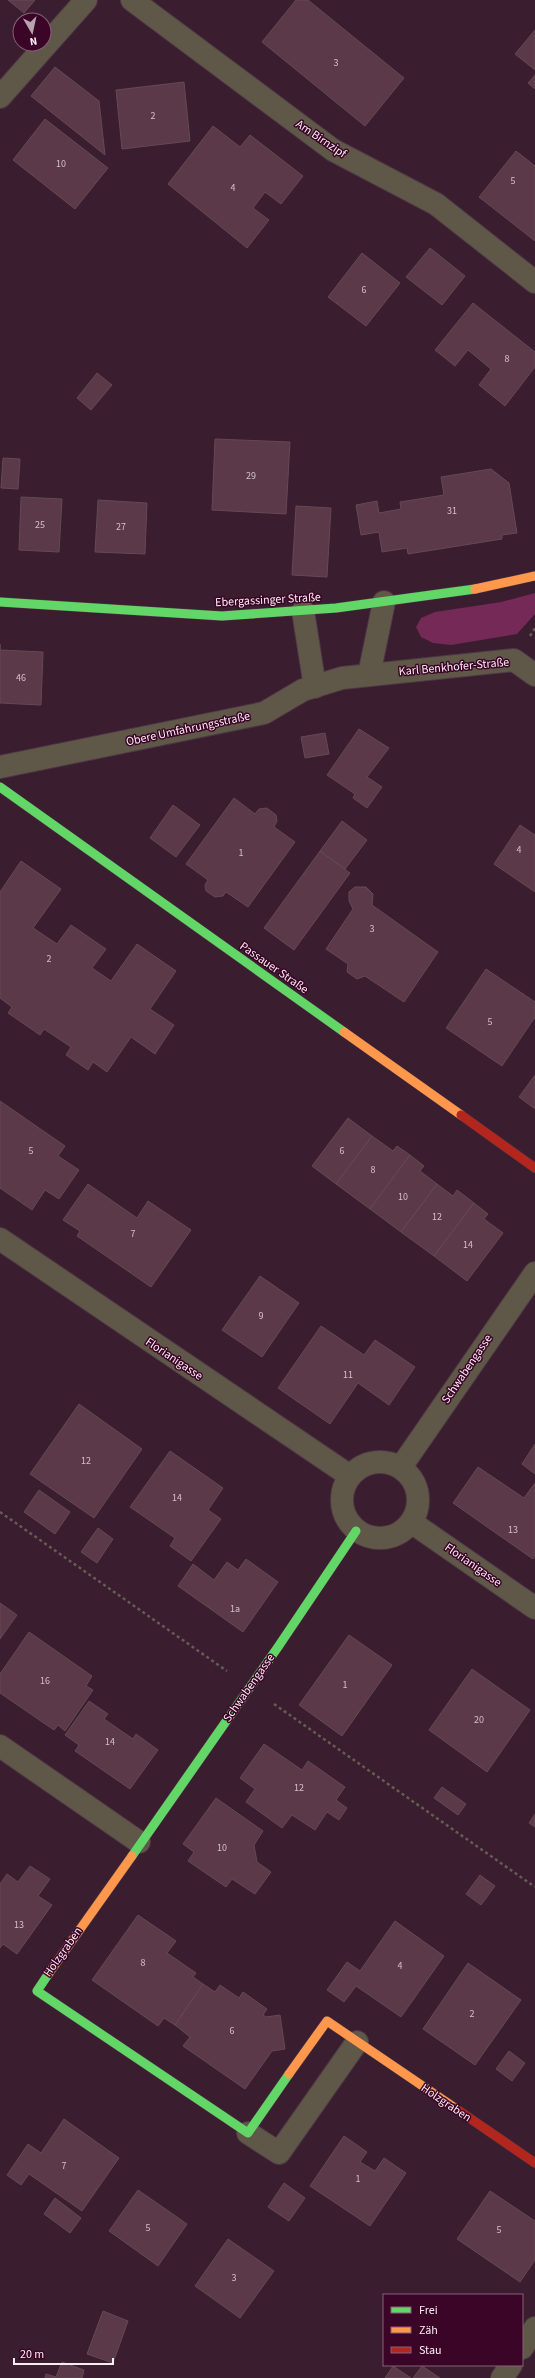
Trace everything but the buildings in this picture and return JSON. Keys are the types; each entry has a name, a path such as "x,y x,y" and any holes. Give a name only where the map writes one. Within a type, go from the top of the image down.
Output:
{"street":[{"path":"0,97 86,0"},
{"name":"Am Birnzipf","path":"132,0 333,150 436,204 535,282"},
{"name":"Ebergassinger Straße","path":"0,602 222,616 303,611 384,602 484,588 535,576"},
{"path":"369,675 384,602"},
{"path":"303,611 315,687"},
{"name":"Karl Benkhofer-Straße","path":"369,675 514,660 535,675"},
{"name":"Obere Umfahrungsstraße","path":"0,767 264,713 303,690 342,678 369,675"},
{"name":"Passauer Straße","path":"0,787 535,1168"},
{"name":"Florianigasse","path":"0,1239 350,1476"},
{"name":"Schwabengasse","path":"402,1467 535,1273"},
{"path":"378,1461 402,1467 415,1486 418,1498 416,1511 411,1522 395,1535 378,1538 356,1531 344,1514 341,1501 343,1487 350,1476 365,1464 378,1461"},
{"name":"Florianigasse","path":"411,1522 535,1608"},
{"name":"Schwabengasse","path":"139,1842 250,1687 356,1531"},
{"path":"0,1746 139,1842"},
{"name":"Holzgraben","path":"139,1842 37,1991 278,2153 357,2042"},
{"name":"Holzgraben","path":"248,2133 327,2021 535,2163"},
{"path":"523,2346 535,2328"},
{"path":"502,2378 510,2366"}],"shaded area":[{"path":"535,593 535,614 517,634 451,645 433,643 421,637 416,627 421,618 435,612 501,602"}],"traffic: fast":[{"path":"0,602 222,616 336,608 475,589"},
{"path":"0,787 344,1032"},
{"path":"132,1856 278,1647 356,1531"},
{"path":"49,1973 37,1991 248,2133 289,2074"}],"traffic: slow":[{"path":"475,589 535,576"},
{"path":"344,1032 461,1115"},
{"path":"49,1973 132,1856"},
{"path":"289,2074 327,2021 455,2108"}],"traffic: jam":[{"path":"461,1115 535,1168"},
{"path":"455,2108 535,2163"}]}
